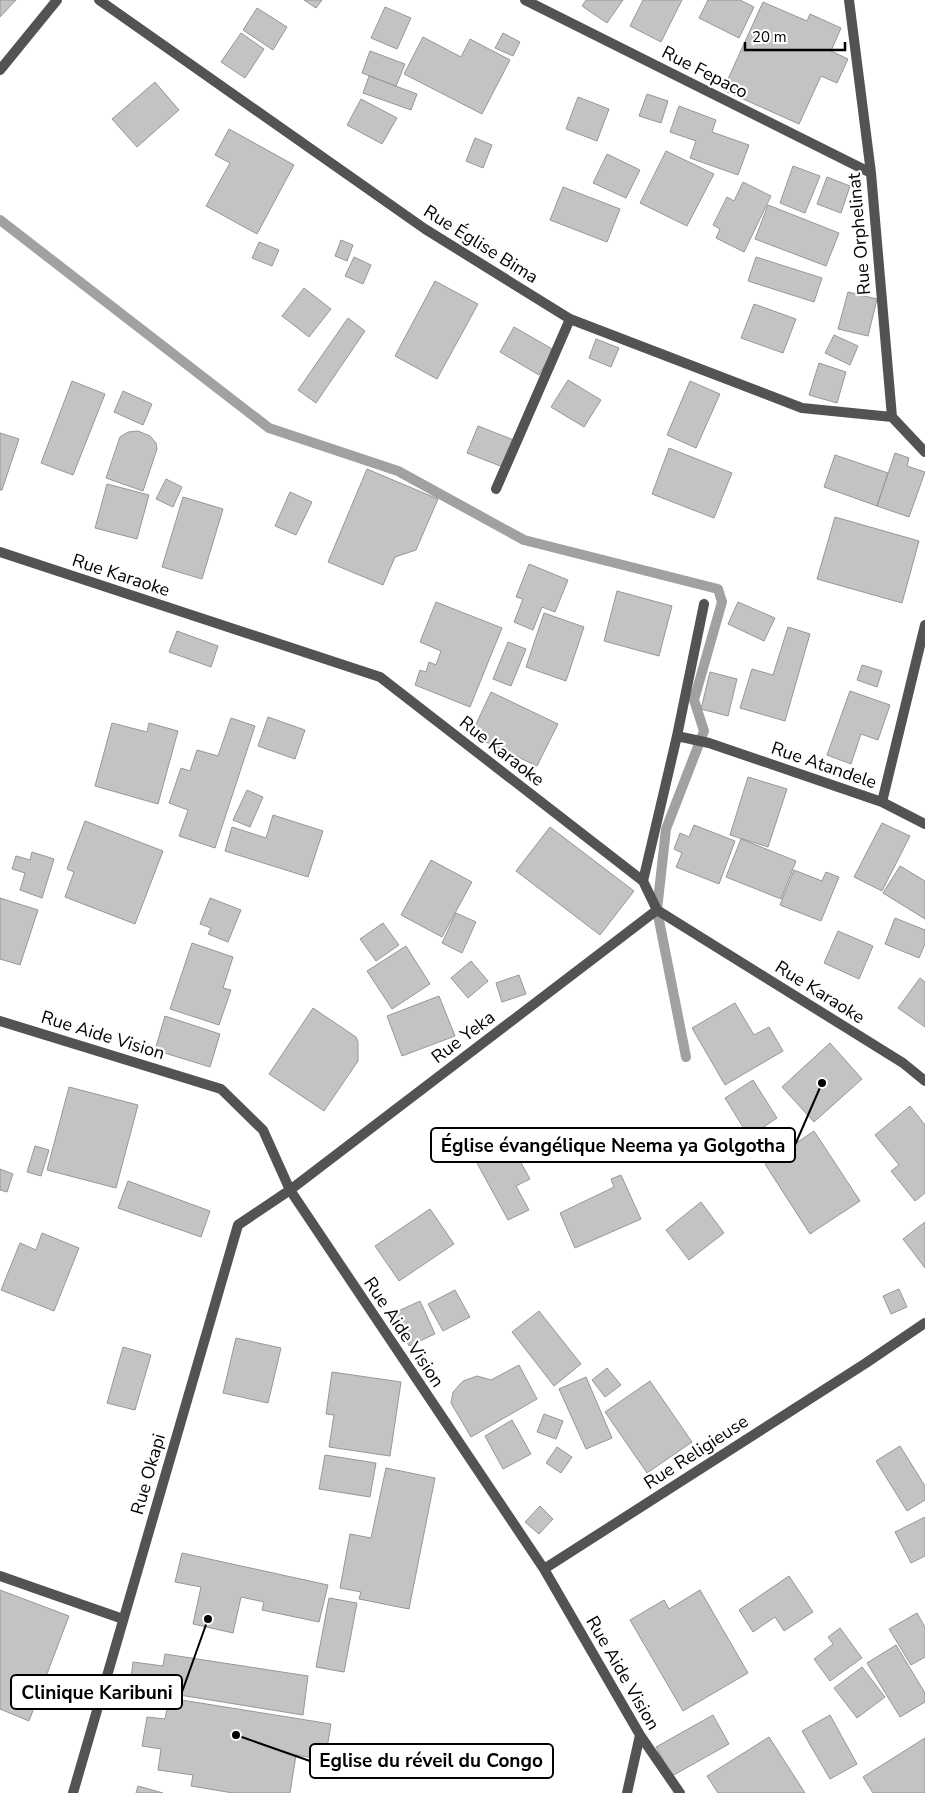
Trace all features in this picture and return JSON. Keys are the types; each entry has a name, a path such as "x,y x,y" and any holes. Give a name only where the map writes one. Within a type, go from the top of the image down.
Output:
{"street":[{"path":"0,70 57,0"},
{"name":"Rue Église Bima","path":"99,0 425,229 570,319 802,408 892,417"},
{"name":"Rue Fepaco","path":"525,0 871,173"},
{"name":"Rue Orphelinat","path":"849,0 871,173 892,417"},
{"path":"496,489 570,319"},
{"path":"892,417 925,452"},
{"name":"Rue Karaoke","path":"0,552 380,677 643,881 657,910 903,1063 925,1081"},
{"path":"643,881 677,736 704,604"},
{"path":"882,802 925,625"},
{"name":"Rue Atandele","path":"677,736 709,743 882,802 925,824"},
{"name":"Rue Yeka","path":"290,1190 657,910"},
{"name":"Rue Aide Vision","path":"0,1021 221,1089 263,1130 290,1190 544,1569 640,1735 680,1793"},
{"name":"Rue Okapi","path":"73,1793 238,1225 290,1190"},
{"name":"Rue Religieuse","path":"544,1569 866,1363 925,1323"},
{"path":"0,1576 123,1619"},
{"path":"627,1793 640,1735"}],"building":[{"path":"0,0 16,0 0,17"},
{"path":"304,0 322,0 316,8"},
{"path":"586,0 623,0 607,23 582,6"},
{"path":"643,0 682,0 661,42 630,26"},
{"path":"708,0 740,0 754,7 739,38 699,18"},
{"path":"763,2 807,21 810,14 841,28 831,51 848,59 837,83 821,76 799,124 723,90"},
{"path":"385,7 411,18 397,49 371,38"},
{"path":"257,8 287,27 273,50 243,30"},
{"path":"241,33 264,49 245,78 221,62"},
{"path":"503,33 520,42 513,56 495,48"},
{"path":"423,37 461,57 470,39 510,60 482,114 404,74"},
{"path":"370,51 405,64 396,86 362,73"},
{"path":"369,76 417,94 411,110 363,93"},
{"path":"155,82 179,110 137,147 112,119"},
{"path":"647,94 668,101 661,123 639,116"},
{"path":"578,97 609,109 597,141 566,129"},
{"path":"361,99 397,118 382,144 347,125"},
{"path":"679,106 716,120 712,132 749,145 738,175 690,158 696,141 670,132"},
{"path":"229,129 294,165 257,234 206,206 230,163 215,155"},
{"path":"475,138 492,145 483,168 466,161"},
{"path":"666,151 714,174 687,226 640,203"},
{"path":"607,154 640,170 626,198 593,183"},
{"path":"793,166 820,176 805,213 780,203"},
{"path":"827,177 850,186 841,213 817,204"},
{"path":"743,182 771,196 744,252 716,238 720,229 713,225 727,197 734,201"},
{"path":"563,187 620,209 607,242 550,220"},
{"path":"768,205 839,233 826,266 755,239"},
{"path":"341,240 353,245 347,261 335,256"},
{"path":"259,242 279,250 272,266 252,258"},
{"path":"354,257 371,265 363,284 345,276"},
{"path":"756,257 822,278 814,302 748,281"},
{"path":"435,281 478,304 437,379 395,356"},
{"path":"304,288 331,309 309,337 282,316"},
{"path":"848,292 877,299 868,336 838,329"},
{"path":"754,304 796,319 783,353 741,338"},
{"path":"348,318 365,331 316,403 298,390"},
{"path":"514,327 554,350 539,375 500,352"},
{"path":"834,335 858,346 850,365 825,353"},
{"path":"596,339 619,348 611,367 589,358"},
{"path":"819,363 846,372 837,403 809,395"},
{"path":"568,380 601,400 584,427 551,407"},
{"path":"72,381 105,394 73,475 41,463"},
{"path":"690,381 720,394 696,448 667,435"},
{"path":"123,391 152,404 143,425 114,412"},
{"path":"478,426 519,442 508,469 467,453"},
{"path":"138,431 150,436 156,443 157,449 143,491 106,478 120,437 128,432"},
{"path":"0,433 19,439 2,490 0,490"},
{"path":"669,448 732,473 714,518 652,494"},
{"path":"895,453 909,458 907,466 925,472 909,517 877,506"},
{"path":"835,455 888,473 877,506 824,487"},
{"path":"367,469 438,499 416,550 395,557 383,585 328,562"},
{"path":"166,479 182,487 173,507 156,499"},
{"path":"107,484 149,495 137,539 95,528"},
{"path":"290,492 312,502 296,535 275,526"},
{"path":"183,497 223,509 202,579 162,567"},
{"path":"835,517 919,541 902,603 817,579"},
{"path":"529,564 568,580 555,612 542,607 533,630 514,622 523,599 516,597"},
{"path":"617,591 672,606 659,656 604,641"},
{"path":"436,602 502,628 470,707 415,685 420,670 426,672 429,662 436,665 441,651 420,642"},
{"path":"738,602 775,618 764,641 728,624"},
{"path":"544,613 584,627 566,681 526,667"},
{"path":"788,627 810,634 785,721 740,708 752,669 773,675"},
{"path":"177,631 218,646 211,667 169,652"},
{"path":"508,642 526,649 511,686 493,679"},
{"path":"862,665 882,671 877,687 857,680"},
{"path":"710,672 737,679 728,716 701,709"},
{"path":"850,691 890,705 878,740 861,734 851,764 827,755"},
{"path":"491,692 558,724 537,766 471,735"},
{"path":"268,717 305,730 295,759 258,746"},
{"path":"231,718 255,726 215,848 179,836 188,810 169,803 181,768 190,771 197,750 218,756"},
{"path":"112,723 147,732 149,723 178,731 158,804 95,786"},
{"path":"748,777 787,789 768,847 730,835"},
{"path":"247,790 263,797 250,827 233,820"},
{"path":"273,815 323,831 308,877 225,851 232,827 266,838"},
{"path":"85,821 163,851 135,924 65,897 74,872 67,869"},
{"path":"882,823 910,836 882,891 854,877"},
{"path":"694,825 735,841 719,884 676,867 682,853 674,849 680,833 689,837"},
{"path":"550,827 634,891 600,935 516,871"},
{"path":"741,839 796,861 781,899 726,877"},
{"path":"32,852 54,859 42,898 20,890 25,873 12,869 16,856 30,860"},
{"path":"431,860 472,882 442,937 401,915"},
{"path":"900,866 925,881 925,919 883,893"},
{"path":"794,870 822,881 826,872 839,877 821,921 780,905"},
{"path":"0,898 38,910 20,965 0,959"},
{"path":"210,898 241,910 228,942 208,934 211,928 200,924"},
{"path":"456,913 476,922 462,953 442,943"},
{"path":"895,918 925,930 925,944 919,958 885,944"},
{"path":"383,923 399,945 376,961 360,939"},
{"path":"838,931 873,946 859,979 824,963"},
{"path":"192,943 233,957 223,988 231,990 219,1025 170,1009"},
{"path":"406,946 430,984 392,1009 367,971"},
{"path":"471,961 488,981 468,998 451,978"},
{"path":"519,975 526,994 502,1002 496,983"},
{"path":"920,978 925,982 925,1027 898,1008"},
{"path":"439,996 455,1036 402,1056 387,1016"},
{"path":"735,1003 754,1035 769,1027 783,1051 725,1085 692,1028"},
{"path":"313,1008 356,1037 358,1042 358,1061 324,1111 269,1074"},
{"path":"165,1016 220,1034 210,1067 155,1050"},
{"path":"830,1043 862,1079 814,1122 782,1087"},
{"path":"753,1080 777,1118 749,1137 725,1098"},
{"path":"69,1087 138,1105 116,1188 47,1170"},
{"path":"910,1106 925,1125 925,1193 915,1201 891,1171 899,1165 875,1135"},
{"path":"814,1131 860,1201 810,1234 765,1164"},
{"path":"505,1134 530,1179 516,1186 529,1210 508,1220 471,1152"},
{"path":"35,1146 49,1150 41,1176 27,1172"},
{"path":"0,1169 13,1174 7,1192 0,1190"},
{"path":"621,1175 641,1219 575,1248 560,1213 614,1187 611,1179"},
{"path":"128,1181 210,1211 201,1237 118,1208"},
{"path":"701,1202 724,1233 689,1260 666,1230"},
{"path":"430,1209 454,1244 399,1281 375,1246"},
{"path":"925,1222 925,1268 903,1239"},
{"path":"42,1233 79,1248 54,1311 1,1290 20,1243 36,1250"},
{"path":"899,1289 907,1307 891,1314 883,1296"},
{"path":"455,1290 470,1317 443,1331 428,1304"},
{"path":"420,1301 435,1334 409,1346 394,1313"},
{"path":"539,1311 581,1364 554,1386 512,1332"},
{"path":"236,1338 281,1348 268,1403 223,1393"},
{"path":"123,1347 151,1355 135,1410 107,1403"},
{"path":"519,1365 537,1399 471,1437 451,1403 453,1392 463,1381 477,1376 491,1380"},
{"path":"607,1368 621,1385 605,1397 592,1380"},
{"path":"332,1372 401,1382 390,1456 329,1447 334,1415 326,1414"},
{"path":"586,1377 612,1438 586,1449 559,1389"},
{"path":"650,1381 692,1442 647,1473 605,1412"},
{"path":"544,1414 563,1421 556,1439 537,1432"},
{"path":"512,1420 531,1454 503,1469 485,1436"},
{"path":"900,1446 925,1486 925,1500 907,1511 876,1461"},
{"path":"557,1447 572,1457 561,1473 546,1463"},
{"path":"325,1455 376,1463 370,1497 319,1489"},
{"path":"386,1468 435,1478 409,1609 359,1599 361,1592 340,1588 350,1534 371,1538"},
{"path":"540,1506 553,1519 539,1534 525,1522"},
{"path":"925,1517 925,1556 911,1563 895,1532"},
{"path":"182,1553 328,1585 319,1622 262,1610 264,1602 241,1597 233,1633 193,1624 201,1587 175,1582"},
{"path":"789,1576 813,1612 784,1631 775,1617 753,1632 739,1610"},
{"path":"0,1590 69,1616 29,1721 0,1709"},
{"path":"700,1590 748,1673 683,1711 630,1620 664,1600 669,1609"},
{"path":"329,1598 357,1603 344,1672 316,1667"},
{"path":"917,1613 925,1627 925,1657 911,1665 889,1629"},
{"path":"840,1628 862,1658 830,1681 814,1659 833,1644 828,1637"},
{"path":"896,1645 925,1693 925,1702 900,1717 867,1663"},
{"path":"165,1654 308,1676 303,1715 130,1687 133,1662 163,1666"},
{"path":"862,1667 885,1697 857,1718 834,1688"},
{"path":"169,1698 331,1724 325,1760 296,1755 290,1793 233,1793 191,1786 193,1775 158,1770 161,1749 142,1746 147,1717 165,1719"},
{"path":"713,1715 729,1744 672,1776 656,1747"},
{"path":"830,1715 857,1764 830,1779 802,1731"},
{"path":"769,1737 805,1793 718,1793 707,1776"},
{"path":"925,1738 925,1793 873,1793 863,1777"},
{"path":"138,1786 163,1793 136,1793"}],"waterway":[{"path":"0,220 269,428 398,471 524,540 718,589 722,602 694,700 704,731 666,829 657,910 686,1057"}],"place":[{"name":"Église évangélique Neema ya Golgotha","path":"822,1083"},
{"name":"Clinique Karibuni","path":"208,1619"},
{"name":"Eglise du réveil du Congo","path":"236,1735"}]}
